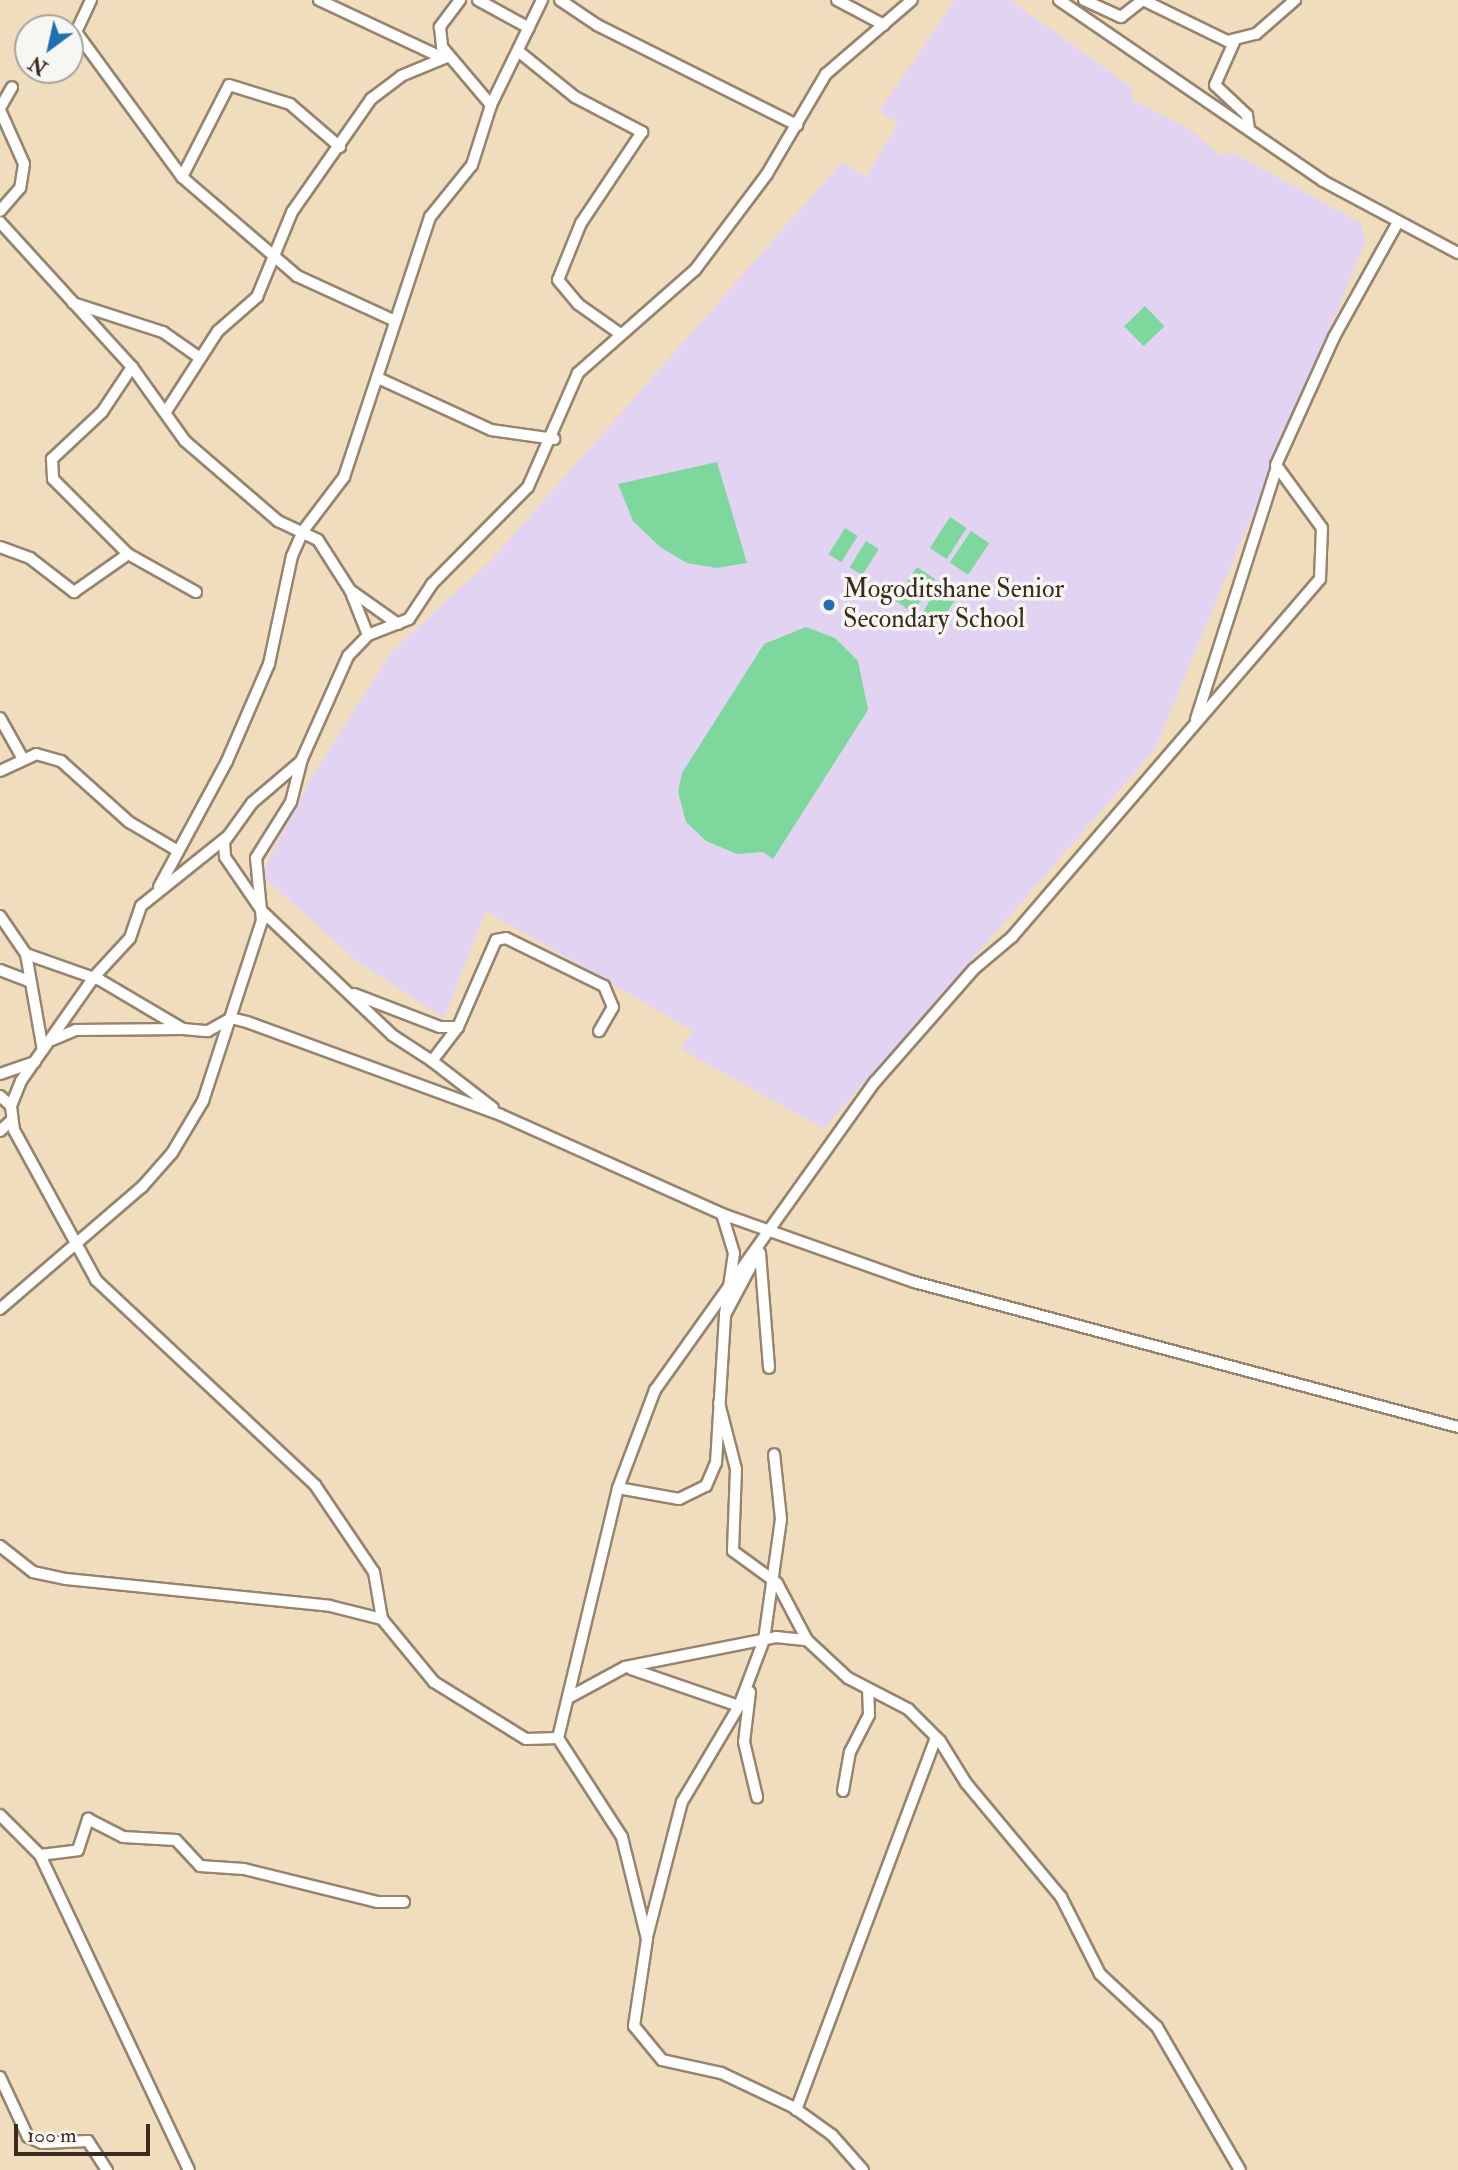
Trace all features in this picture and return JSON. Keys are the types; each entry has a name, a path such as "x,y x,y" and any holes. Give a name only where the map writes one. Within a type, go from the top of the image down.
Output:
{"street":[{"path":"91,0 76,32 182,177 275,254 297,276 393,320"},
{"path":"319,0 431,47 445,57 491,105"},
{"path":"445,57 440,27 460,0"},
{"path":"478,0 529,28"},
{"path":"156,894 227,761 269,664 303,531 340,485 378,378 393,320 430,217 472,165 491,105 542,0"},
{"path":"559,0 597,25 797,125"},
{"path":"836,0 884,24"},
{"path":"0,1309 80,1244 180,1141 203,1101 232,1018 262,911 256,858 291,802 302,759 348,656 368,635 398,624 527,487 554,439 578,373 620,333 695,270 797,125 826,74 912,0"},
{"path":"1059,0 1249,130 1397,224 1458,253"},
{"path":"1084,0 1121,17 1143,0 1235,40"},
{"path":"1249,130 1247,115 1215,85 1235,40 1271,25 1295,0"},
{"path":"518,51 575,97 642,132 581,223 558,280 578,304 620,333"},
{"path":"167,410 229,319 257,298 292,212 379,91 445,57"},
{"path":"182,177 229,85 290,104 340,147"},
{"path":"0,211 17,193 24,164 0,109 12,87"},
{"path":"0,222 132,368 167,410 185,440 278,520 318,540 350,590 368,635"},
{"path":"1194,726 1277,467 1334,337 1397,224"},
{"path":"70,302 163,332 200,358"},
{"path":"132,368 102,412 60,448 50,467 53,480 128,554 196,592"},
{"path":"378,378 491,429 554,439"},
{"path":"725,1315 771,1229 874,1082 974,969 1012,937 1320,579 1322,528 1277,467"},
{"path":"0,547 30,558 74,592 128,554"},
{"path":"350,590 398,624"},
{"path":"0,718 23,759"},
{"path":"0,771 36,754 70,766 128,822 178,851"},
{"path":"302,759 252,803 227,837 138,911 130,939 94,977 43,1050 11,1106 12,1120 26,1156 80,1244 96,1280 315,1485 374,1572 382,1619 433,1682 526,1739 558,1738"},
{"path":"227,837 225,857 262,911 392,1035 432,1061 502,1115"},
{"path":"0,916 26,954 28,981 43,1050"},
{"path":"432,1061 458,1027 494,943 506,938 604,986 613,1007 598,1031"},
{"path":"26,954 94,977 183,1029"},
{"path":"0,970 28,981"},
{"path":"341,986 371,1003 458,1027"},
{"path":"52,1040 76,1030 208,1031 232,1018 502,1115 722,1214 979,1302 1458,1427"},
{"path":"0,1074 36,1062"},
{"path":"0,1096 11,1106"},
{"path":"0,1131 12,1120"},
{"path":"618,1488 679,1499 706,1486 716,1463 727,1283 734,1253 722,1214"},
{"path":"647,1939 619,1829 558,1738 618,1488 648,1403 727,1283 760,1248"},
{"path":"760,1248 769,1368"},
{"path":"719,1403 736,1469 731,1546 777,1583 807,1640 868,1689 908,1709 936,1737 966,1783 1061,1897 1100,1974 1157,2027 1240,2170"},
{"path":"774,1454 781,1519 777,1583 765,1640 739,1706 682,1802 647,1939 634,2014 646,2047 662,2060 721,2073 796,2110 832,2135 863,2170"},
{"path":"0,1546 33,1572 66,1578 330,1606 382,1619"},
{"path":"568,1698 625,1667 765,1640 807,1640"},
{"path":"625,1667 739,1706"},
{"path":"752,1677 744,1742 757,1797"},
{"path":"843,1791 852,1744 869,1715 868,1689"},
{"path":"796,2110 936,1737"},
{"path":"0,1815 40,1855 189,2170"},
{"path":"40,1855 78,1850 88,1819 124,1837 176,1840 200,1866 244,1869 377,1902 404,1902"},
{"path":"0,2077 28,2137 42,2143 88,2141 107,2170"}],"shaded area":[{"name":"Mogoditshane Senior Secondary School","path":"955,0 1010,0 1131,87 1133,100 1190,129 1221,156 1232,152 1361,223 1365,243 1155,749 824,1129 681,1049 693,1031 486,911 444,1018 358,962 261,875 311,778 391,652 494,557 842,162 866,177 898,123 879,111"}],"green space":[{"path":"1145,306 1164,326 1144,346 1124,326"},
{"path":"717,462 747,563 717,568 687,563 660,547 633,521 618,484"},
{"path":"950,517 967,528 947,559 930,548"},
{"path":"845,528 858,536 841,562 829,554"},
{"path":"971,531 989,543 968,575 950,563"},
{"path":"866,541 879,549 862,575 850,567"},
{"path":"917,567 935,579 913,612 895,600"},
{"path":"941,582 959,593 938,627 920,616"},
{"path":"806,627 835,638 858,661 868,710 773,859 763,852 737,854 706,841 686,822 678,792 682,773 764,644"}],"place":[{"name":"Mogoditshane Senior Secondary School","path":"829,605"}]}
